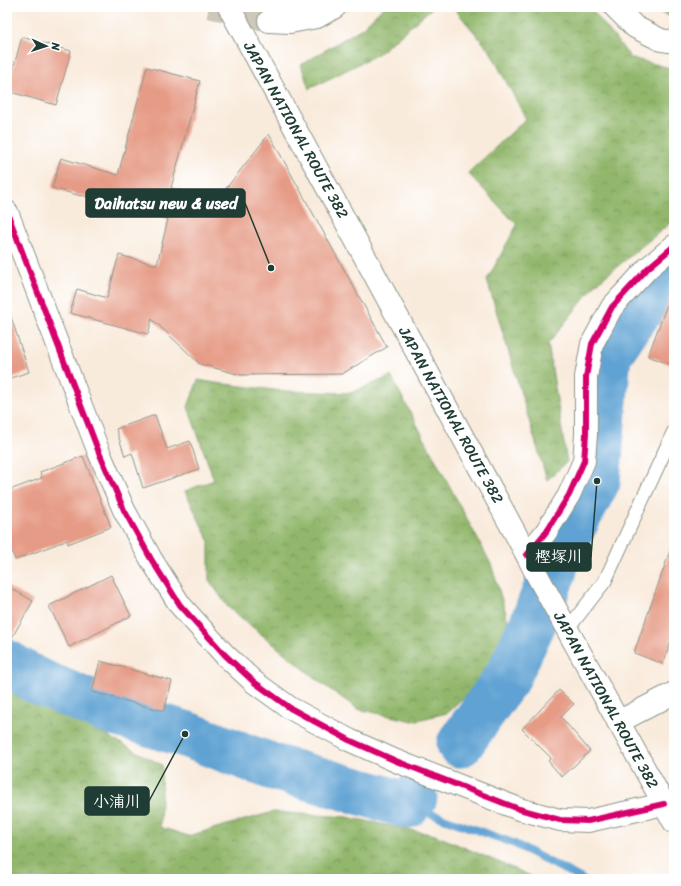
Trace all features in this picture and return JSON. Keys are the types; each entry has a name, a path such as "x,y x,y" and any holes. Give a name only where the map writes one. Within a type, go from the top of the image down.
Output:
{"main road":[{"name":"JAPAN NATIONAL ROUTE 382","path":"229,7 537,575 669,813"},
{"path":"269,21 290,22 317,17 335,7"},
{"path":"615,7 635,27 661,40 674,42"},
{"path":"7,212 89,429 124,510 151,559 180,605 225,655 254,682 290,708 349,740 396,761 519,809 560,820 588,822 669,813"},
{"path":"527,555 546,532 569,495 584,461 586,435 586,377 592,344 612,307 648,268 674,246"},
{"path":"618,722 674,692"}],"lane":[{"path":"564,623 605,581 674,431"}],"green space":[{"path":"384,7 433,7 378,54 309,89 301,65 362,28"},
{"path":"453,7 590,7 631,58 674,69 674,220 596,284 548,344 567,462 547,480 487,280 517,225 468,173 526,119 490,51"},
{"path":"645,7 674,7 674,18"},
{"path":"391,376 491,564 508,620 494,668 447,713 413,721 358,709 321,683 228,607 209,580 209,541 185,491 214,480 188,407 198,380 284,391 351,393"},
{"path":"7,683 162,765 160,827 188,836 273,812 347,817 435,835 538,879 7,879"}],"building":[{"path":"22,37 71,51 56,105 7,91"},
{"path":"147,67 200,81 171,188 217,200 269,134 387,347 342,374 241,375 200,364 152,319 148,334 70,313 77,289 107,298 119,255 157,265 168,219 52,188 61,158 118,175"},
{"path":"672,291 674,292 674,366 648,356"},
{"path":"7,317 11,317 29,372 7,379"},
{"path":"155,415 167,449 190,441 199,469 143,488 132,453 125,456 116,429"},
{"path":"83,456 111,527 68,544 67,540 15,560 7,538 7,491 42,478 40,472"},
{"path":"671,548 674,549 674,632 663,664 634,653"},
{"path":"111,575 131,616 69,647 49,606"},
{"path":"7,586 33,601 7,646"},
{"path":"100,661 172,681 164,711 92,692"},
{"path":"559,690 574,704 561,717 590,751 562,777 548,761 551,758 522,729"}],"waterway":[{"path":"460,744 508,676 533,623 553,573 558,554 597,481 608,355 667,274 674,269"},
{"path":"7,663 35,680 109,711 185,734 273,767 407,805 414,797"},
{"path":"407,805 513,843 582,879"}],"tunnel":[{"path":"209,7 269,21"}],"cycle path":[{"path":"7,212 98,450 124,510 151,559 180,605 225,655 254,682 290,708 349,740 396,761 519,809 560,820 588,821 664,804"},
{"path":"527,555 546,532 569,495 584,461 586,435 586,377 592,344 612,307 648,268 674,246"}],"place":[{"name":"Daihatsu new & used","path":"271,268"},
{"name":"樫塚川","path":"597,481"},
{"name":"小浦川","path":"185,734"}]}
